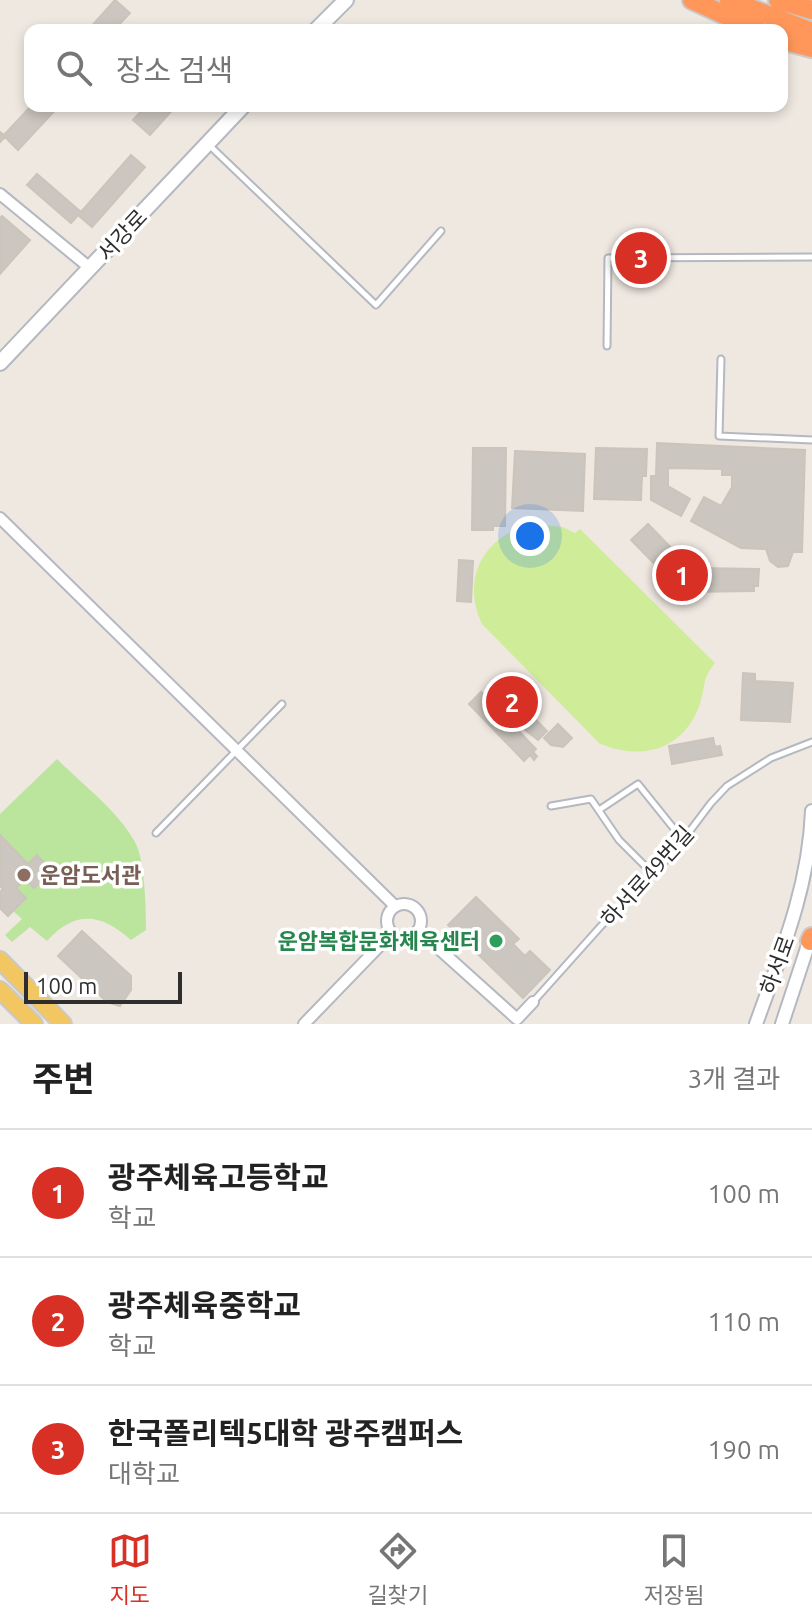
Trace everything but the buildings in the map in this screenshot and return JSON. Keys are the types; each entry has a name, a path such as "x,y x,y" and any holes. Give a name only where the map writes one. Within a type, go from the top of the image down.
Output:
{"highway":[{"path":"692,0 745,24"},
{"path":"729,0 812,32"},
{"path":"778,0 812,10"},
{"path":"788,42 812,48"}],"main road":[{"path":"322,24 346,0"},
{"name":"서강로","path":"0,363 237,112"},
{"path":"0,960 63,1024"},
{"path":"0,990 34,1024"}],"street":[{"path":"0,194 90,268"},
{"path":"0,518 395,906"},
{"name":"하서로","path":"756,1024 797,912 810,848 812,811"},
{"path":"406,904 417,910 421,921 418,930 406,938 392,933 387,921 390,910 406,904"},
{"path":"418,930 517,1019 533,1002"},
{"path":"304,1024 392,933"},
{"name":"하서로","path":"782,1024 811,937"}],"lane":[{"path":"207,144 376,305 441,231"},
{"path":"607,346 608,258 812,257"},
{"path":"721,359 719,436 812,440"},
{"path":"156,833 282,704"},
{"name":"하서로49번길","path":"533,1002 653,874 727,786 771,758 812,742"},
{"path":"599,810 638,784 683,840"},
{"path":"551,806 591,799 619,840 653,874"}],"green space":[{"path":"534,524 563,527 575,533 580,529 715,663 708,674 691,723 670,743 643,751 629,751 599,743 482,624 474,590 481,560 502,537"},
{"path":"57,759 119,819 135,842 144,884 146,930 131,940 109,924 88,919 68,924 47,941 30,927 12,942 5,935 22,919 13,911 26,898 16,888 25,879 34,888 52,870 37,855 28,864 0,835 0,814"}],"place":[{"name":"한국폴리텍5대학 광주캠퍼스","path":"641,258"},
{"name":"광주체육고등학교","path":"682,575"},
{"name":"광주체육중학교","path":"512,702"},
{"name":"운암도서관","path":"24,875"},
{"name":"운암복합문화체육센터","path":"496,941"}]}
